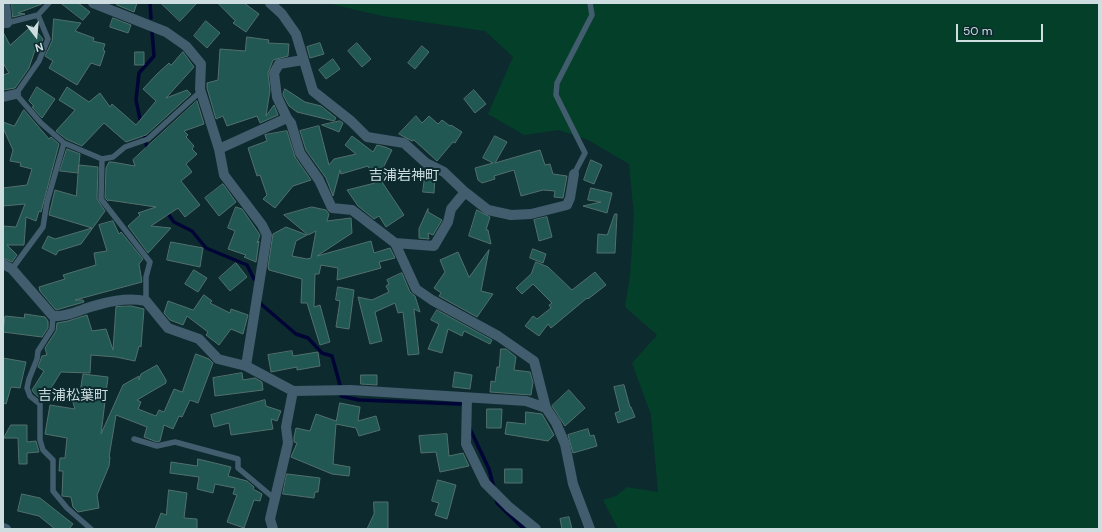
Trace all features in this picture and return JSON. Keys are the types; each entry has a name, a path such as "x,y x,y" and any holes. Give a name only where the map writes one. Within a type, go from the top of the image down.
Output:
{"street":[{"path":"4,3 5,25"},
{"path":"93,3 166,32 186,46 201,64 201,91 219,149 224,175 262,225 267,235 246,366"},
{"path":"270,3 282,14 296,34 313,91 351,121 367,137 404,143 426,163 444,172 465,192 488,210 511,215 531,214 567,205 570,198 574,174"},
{"path":"303,60 279,64 274,73 276,97 290,123 300,153 319,180 332,208 352,210 395,243 416,289 432,300 498,336 534,361 546,408 556,423 565,444 573,484 590,529"},
{"path":"3,97 16,94"},
{"path":"219,149 287,118"},
{"path":"395,243 434,246 448,222 451,209 465,192"},
{"path":"7,266 53,316 60,317 97,304 131,298 146,301 168,328 199,339 218,359 246,366 293,391 351,390 526,401 546,408"},
{"path":"273,529 270,519 288,443 286,427 293,391"},
{"path":"467,398 466,444 485,482 509,507 536,529"}],"lane":[{"path":"5,25 38,15 49,3"},
{"path":"574,174 585,153 556,95 557,83 560,73 592,14 590,3"},
{"path":"38,15 48,39 39,61 16,94 41,123 64,143 102,159 113,157 125,147 148,139 201,91"},
{"path":"7,266 43,227 47,202 64,143"},
{"path":"102,159 101,198 150,262 146,277 146,301"},
{"path":"53,316 52,329 38,351 37,359 27,388 30,396 40,404 40,440 43,450 53,460 53,491 66,508 91,529"},
{"path":"134,439 157,446 175,442 238,459 238,468 275,499"}],"green space":[{"path":"327,3 1099,3 1099,529 618,529 603,500 616,496 627,487 658,492 651,415 632,363 657,335 625,307 630,276 634,216 629,164 588,140 559,130 524,135 488,114 513,57 485,31 382,16"}],"building":[{"path":"12,3 42,4 18,13 25,14 13,17"},
{"path":"61,3 78,3 90,12 83,20"},
{"path":"117,3 137,3 134,12 117,5"},
{"path":"161,3 197,3 180,21"},
{"path":"218,3 244,3 259,14 246,32 233,23 235,21"},
{"path":"113,18 131,25 128,33 110,27"},
{"path":"54,19 81,23 75,31 94,38 93,41 105,44 103,50 105,51 100,66 91,63 77,85 49,68 53,61 45,56 52,41"},
{"path":"206,21 220,33 207,48 194,36"},
{"path":"32,26 43,39 38,52 35,50 29,68 15,88 3,90 3,75 9,73 3,63 3,32 10,45"},
{"path":"247,37 269,40 268,43 289,44 288,56 273,60 268,73 270,90 266,116 274,105 278,115 260,123 257,116 227,126 223,116 216,119 207,88 207,83 218,80 220,49 245,51"},
{"path":"320,43 324,54 310,58 307,47"},
{"path":"357,43 371,59 362,67 348,51"},
{"path":"422,46 429,52 415,69 408,63"},
{"path":"135,52 144,52 144,65 135,65"},
{"path":"183,52 194,67 166,98 187,90 191,94 146,135 126,142 104,123 82,146 66,139 56,131 75,110 59,100 67,87 89,102 100,93 110,107 112,104 136,125 156,101 143,89 157,74 169,63 171,65"},
{"path":"333,59 340,69 326,79 319,70"},
{"path":"37,87 55,99 42,118 32,107 34,106 29,101"},
{"path":"285,89 305,102 321,106 336,118 334,121 297,112 289,106 283,95"},
{"path":"474,90 486,104 475,113 464,99"},
{"path":"197,101 204,124 184,131 188,135 186,137 194,146 192,149 197,154 186,164 192,172 181,181 200,205 185,217 178,208 151,226 171,228 148,253 128,226 140,215 138,213 156,207 108,201 105,198 106,168 109,162 135,166 133,160"},
{"path":"24,110 49,139 51,137 59,144 41,212 39,211 36,221 26,217 24,245 7,245 17,255 12,262 3,258 3,226 16,227 25,204 3,206 3,188 27,185 32,169 20,166 21,163 10,161 13,150 3,128 3,122 14,126"},
{"path":"416,116 422,123 429,116 438,124 442,120 462,132 455,143 453,142 437,161 414,140 412,141 399,134"},
{"path":"340,121 343,123 339,132 322,125"},
{"path":"319,126 329,165 334,159 356,154 345,145 352,136 373,152 377,145 392,150 383,168 388,180 382,182 404,215 386,227 379,216 374,219 358,206 347,190 375,183 368,166 341,174 340,170 333,196 326,178 306,150 300,131"},
{"path":"287,131 295,157 311,180 293,186 275,208 263,199 267,195 260,175 257,176 248,148 267,141 265,135"},
{"path":"495,136 507,142 495,163 540,150 545,165 550,164 553,174 567,176 563,198 554,197 555,191 543,190 521,196 514,170 494,176 495,179 482,183 478,180 475,168 493,163 483,158"},
{"path":"67,149 80,154 78,173 60,171"},
{"path":"591,160 602,165 594,184 584,180"},
{"path":"79,165 98,167 97,199 105,211 81,244 58,251 56,255 42,248 48,236 55,239 92,228 49,215 55,190 76,196"},
{"path":"426,170 435,176 434,193 423,192"},
{"path":"223,184 236,202 219,216 205,198"},
{"path":"591,188 612,193 607,213 583,206 601,202 588,200"},
{"path":"236,207 242,209 260,235 257,243 259,241 256,262 244,257 246,255 228,249 235,231 228,228"},
{"path":"312,207 326,210 329,214 327,221 351,218 352,233 317,256 371,241 374,253 390,248 395,258 379,262 381,268 337,280 338,268 321,265 319,274 315,274 314,307 320,305 330,342 320,345 307,303 301,303 302,279 269,270 268,267 273,234 286,227 307,235 296,241 292,256 307,259 311,258 316,231 308,235 284,215"},
{"path":"428,209 428,212 442,220 433,235 428,233 429,239 419,238 419,229"},
{"path":"477,210 490,217 486,230 488,230 491,244 469,236"},
{"path":"615,214 617,214 615,253 597,253 598,234 607,235"},
{"path":"547,217 552,237 539,241 534,220"},
{"path":"113,221 119,234 121,232 143,259 139,264 142,282 75,300 83,300 84,302 56,310 40,291 39,287 65,279 63,275 96,265 94,253 107,251 99,225"},
{"path":"171,242 203,248 200,267 167,260"},
{"path":"533,249 546,254 543,263 530,258"},
{"path":"489,250 481,291 493,294 477,317 439,296 441,293 434,288 445,272 440,260 458,252 469,277"},
{"path":"536,262 548,267 572,290 595,272 606,285 588,299 587,298 551,328 548,324 539,336 525,326 533,316 537,319 551,308 549,305 552,303 533,284 522,294 516,288 531,274"},
{"path":"236,263 247,277 230,291 219,278"},
{"path":"194,270 207,278 198,292 185,284"},
{"path":"402,273 410,292 415,296 420,312 414,309 419,354 408,355 403,312 398,313 395,303 375,312 382,341 370,344 358,297 372,300 389,292 386,286 389,284 387,280"},
{"path":"338,287 354,290 349,329 336,327 340,301 336,300"},
{"path":"204,295 212,301 210,303 230,313 231,309 248,315 243,334 231,329 219,345 206,335 208,332 187,316 183,325 170,320 164,313 168,301 193,310"},
{"path":"131,306 144,309 141,347 139,346 135,361 116,357 91,355 90,373 61,372 43,401 34,393 32,390 44,371 38,367 42,356 47,355 45,348 56,331 57,323 87,315 92,331 106,329 113,350 116,307"},
{"path":"437,310 492,340 490,344 464,331 462,336 448,329 442,353 428,349 439,324 431,320"},
{"path":"25,314 45,317 48,321 48,328 42,337 3,332 5,316 24,318"},
{"path":"501,349 506,349 516,357 514,370 530,372 533,382 531,395 490,392 491,381 495,382 497,367 499,367"},
{"path":"292,351 293,356 318,352 320,366 297,370 297,367 271,372 268,355"},
{"path":"196,354 209,359 213,363 198,403 190,400 182,417 179,416 173,429 164,425 160,441 157,442 144,437 147,427 116,415 109,457 109,466 97,495 99,508 78,512 73,507 71,497 62,496 63,471 59,471 60,458 65,458 67,438 45,434 50,405 75,409 72,399 79,398 83,374 108,377 101,434 123,385 139,376 139,380 141,374 157,365 166,380 166,383 137,400 141,402 138,409 156,416 159,410 164,412 174,389 182,392"},
{"path":"3,358 26,362 20,388 11,387 6,404 3,403"},
{"path":"455,372 472,375 470,389 453,387"},
{"path":"242,373 243,380 255,378 262,382 263,390 215,396 213,378"},
{"path":"361,375 377,375 377,385 361,384"},
{"path":"624,385 630,407 635,417 618,423 615,413 620,411 614,387"},
{"path":"569,390 585,408 565,426 552,406"},
{"path":"265,400 266,406 281,411 277,421 271,419 273,429 231,435 229,423 214,427 211,415"},
{"path":"340,403 360,407 358,421 376,416 380,430 359,436 356,428 336,424 333,464 350,467 349,476 332,474 291,457 297,443 294,442 296,428 310,431 316,414 336,421"},
{"path":"487,409 502,409 501,428 487,428"},
{"path":"526,412 542,414 554,435 548,441 505,434 507,422 525,424"},
{"path":"11,425 27,425 27,442 36,441 39,452 27,453 27,464 19,464 18,438 4,438"},
{"path":"588,429 590,436 594,435 597,446 573,453 568,435"},
{"path":"447,434 449,456 463,453 469,466 440,472 436,452 421,453 419,436"},
{"path":"198,459 231,467 228,476 247,481 254,487 253,489 262,494 260,501 254,500 244,528 227,522 237,495 233,494 235,488 215,484 213,493 197,489 199,477 170,473 171,462 197,466"},
{"path":"505,469 522,469 522,483 505,483"},
{"path":"287,474 320,478 318,492 315,492 314,498 283,494"},
{"path":"438,480 456,485 447,519 435,515 439,503 432,501"},
{"path":"169,490 187,493 184,518 197,519 197,529 155,529 161,513 166,515"},
{"path":"22,494 40,498 73,524 69,529 55,529 39,516 18,511"},
{"path":"374,502 388,502 388,529 367,529 374,514"},
{"path":"569,517 572,529 562,529 560,519"}],"waterway":[{"path":"150,3 151,18"},
{"path":"141,124 136,100 139,73 154,56 152,31"},
{"path":"143,132 148,151"},
{"path":"166,211 174,222 192,231 206,248 247,265 254,279"},
{"path":"259,300 261,304 296,334 308,338 322,353 332,356 340,385"},
{"path":"341,396 359,400 461,404"},
{"path":"470,429 489,469 494,488"},
{"path":"496,498 497,503 524,529"}],"district":[{"name":"吉浦岩神町","path":"404,176"},
{"name":"吉浦松葉町","path":"73,396"}]}
